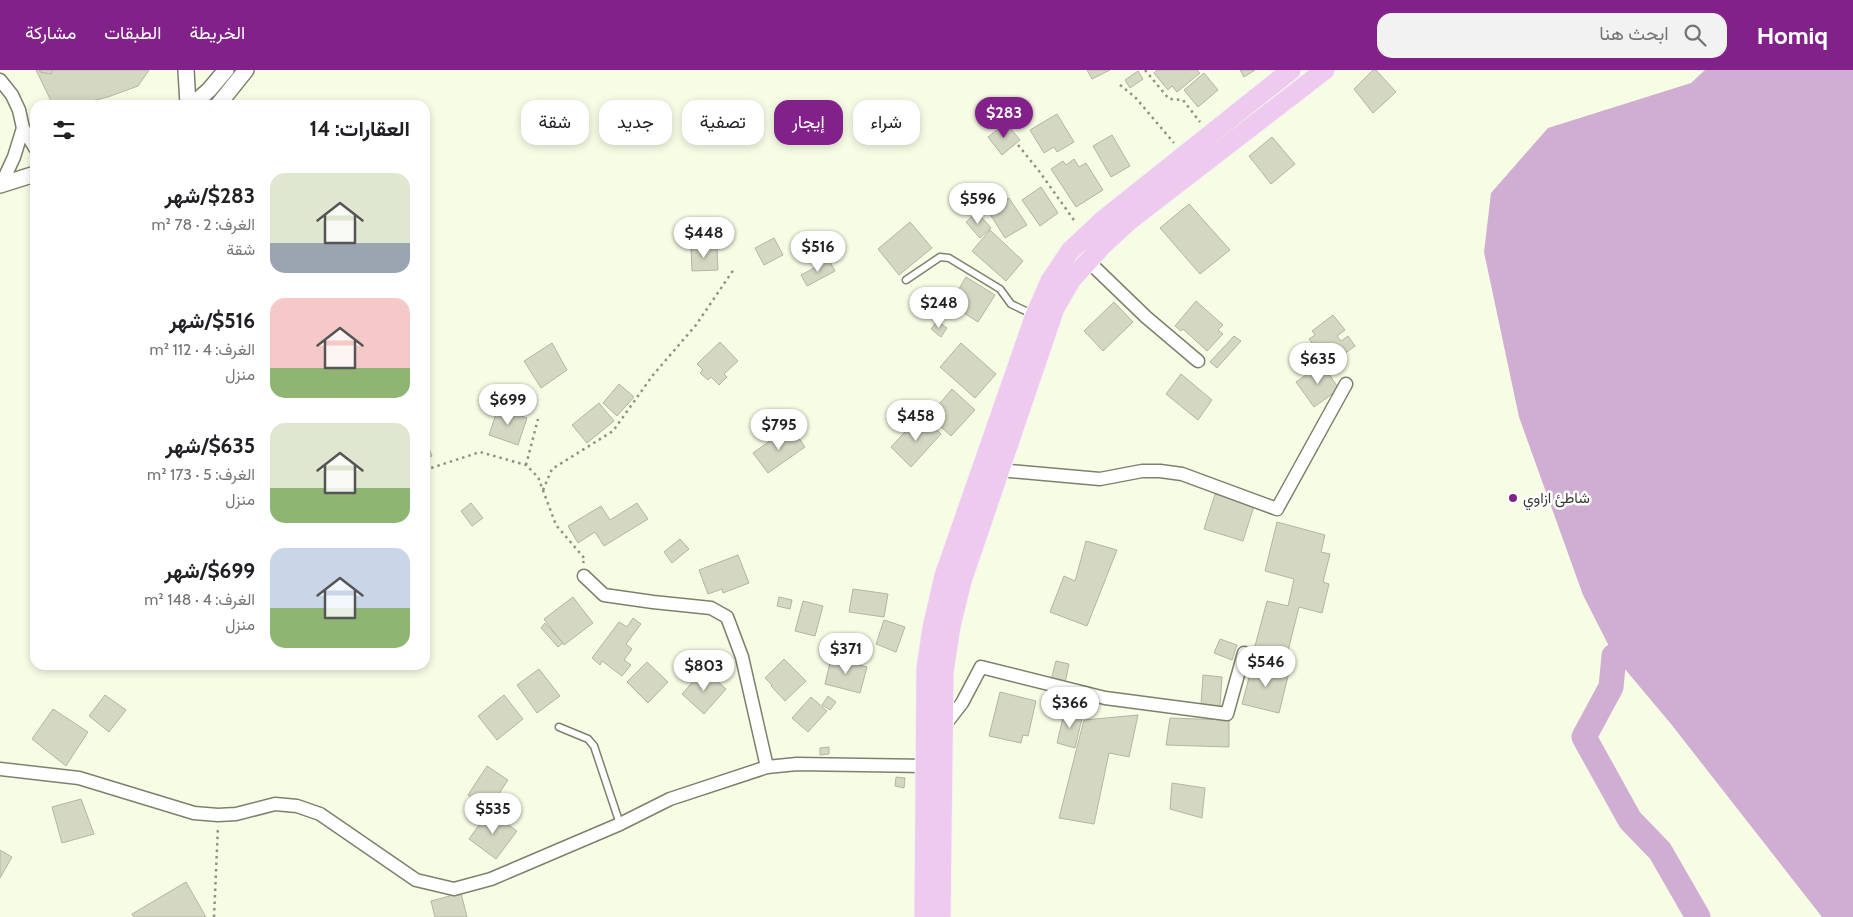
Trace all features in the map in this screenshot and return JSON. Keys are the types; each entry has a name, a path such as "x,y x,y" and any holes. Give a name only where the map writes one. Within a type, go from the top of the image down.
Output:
{"main road":[{"path":"924,917 926,766 924,718 926,668 932,628 944,576 1035,315 1050,281 1070,251 1103,220 1291,70"},
{"path":"941,917 944,672 951,626 962,581 1055,308 1072,279 1129,221 1325,70"}],"street":[{"path":"186,70 188,100"},
{"path":"198,100 226,70"},
{"path":"222,100 246,70"},
{"path":"0,80 12,95 19,110 23,128 30,140"},
{"path":"0,185 14,157 23,128"},
{"path":"0,185 30,176"},
{"path":"1088,261 1146,317 1198,361"},
{"path":"999,470 1100,479 1142,471 1182,474 1277,509 1346,384"},
{"path":"584,576 604,595 711,608 727,617 742,657 767,766"},
{"path":"944,726 962,703 981,667 1105,698 1227,714 1244,653"},
{"path":"0,769 80,778 194,813 236,814 275,804 297,806 320,814 416,880 454,889 490,879 620,824 670,799 767,766 797,764 926,766"}],"lane":[{"path":"906,280 940,257 949,258 1000,289 1011,304 1035,315"},
{"path":"559,727 588,739 594,746 620,824"}],"path":[{"path":"1145,70 1169,100 1183,100 1210,135"},
{"path":"1120,85 1135,97 1184,156"},
{"path":"1018,145 1086,237"},
{"path":"543,490 552,469 613,431 653,375 696,325 734,269"},
{"path":"526,465 538,419"},
{"path":"430,468 480,452 526,465 538,477 556,524 585,559 579,572 584,576"},
{"path":"214,917 218,815"}],"shaded area":[{"path":"1705,70 1853,70 1853,917 1822,917 1671,724 1614,656 1583,595 1519,417 1484,252 1491,193 1548,128 1691,83"}],"building":[{"path":"36,70 149,70 138,86 108,97 96,100 51,100"},
{"path":"40,70 52,70 51,74 40,72"},
{"path":"1087,70 1110,70 1092,79"},
{"path":"1157,70 1197,70 1200,73 1177,92 1172,86 1168,90 1154,73"},
{"path":"1240,70 1255,70 1244,77"},
{"path":"1373,70 1376,70 1396,92 1373,113 1354,89"},
{"path":"1138,71 1143,79 1130,88 1125,80"},
{"path":"1204,73 1218,90 1198,107 1184,90"},
{"path":"1057,114 1074,142 1057,152 1054,147 1044,153 1030,130"},
{"path":"1006,123 1020,140 1002,155 988,137"},
{"path":"1112,135 1130,166 1111,177 1093,146"},
{"path":"1272,137 1295,164 1271,184 1249,156"},
{"path":"1074,159 1079,167 1086,163 1103,190 1076,207 1051,169 1063,161 1066,165"},
{"path":"1041,187 1058,213 1040,226 1022,200"},
{"path":"1009,198 1027,225 1005,238 988,211"},
{"path":"1189,204 1230,250 1200,274 1160,228"},
{"path":"977,212 991,228 980,238 966,222"},
{"path":"910,222 932,248 899,275 878,249"},
{"path":"990,230 1023,261 1006,281 972,251"},
{"path":"774,238 783,255 764,265 755,248"},
{"path":"717,247 718,270 692,271 691,248"},
{"path":"811,250 814,260 806,262 804,252"},
{"path":"829,260 835,271 807,286 801,275"},
{"path":"966,277 995,295 978,322 950,304"},
{"path":"1196,301 1223,325 1218,330 1223,334 1207,351 1183,329 1181,331 1175,326"},
{"path":"1114,302 1133,322 1103,351 1084,331"},
{"path":"1333,315 1345,330 1337,336 1341,341 1348,336 1355,346 1329,365 1309,339 1315,335 1312,331"},
{"path":"937,321 947,328 941,337 931,329"},
{"path":"1234,336 1241,341 1217,368 1210,362"},
{"path":"720,342 738,361 724,374 727,377 719,385 711,377 708,380 700,373 703,370 697,364"},
{"path":"552,343 567,370 541,388 524,361"},
{"path":"961,343 996,374 975,398 940,367"},
{"path":"1322,364 1339,389 1314,407 1296,382"},
{"path":"1181,374 1212,400 1198,420 1166,394"},
{"path":"619,384 634,397 617,416 603,403"},
{"path":"952,389 975,410 951,436 929,416"},
{"path":"599,403 614,421 587,443 572,425"},
{"path":"498,408 527,418 518,445 489,435"},
{"path":"926,420 941,434 911,467 891,447 915,421 920,426"},
{"path":"794,431 805,447 768,473 753,453 774,438 777,442"},
{"path":"1215,494 1254,506 1243,541 1204,529"},
{"path":"471,503 483,518 472,526 461,511"},
{"path":"637,503 648,519 604,546 595,532 578,543 568,526 601,506 610,520"},
{"path":"1277,522 1325,535 1321,552 1330,554 1323,582 1329,584 1322,613 1299,607 1287,655 1255,646 1267,601 1288,606 1294,579 1265,571"},
{"path":"680,539 689,549 672,563 664,552"},
{"path":"1086,541 1117,550 1087,626 1050,612 1064,576 1075,581"},
{"path":"738,555 749,583 723,593 722,589 708,594 699,570"},
{"path":"853,589 888,594 884,617 849,612"},
{"path":"573,597 593,623 564,645 544,619"},
{"path":"779,597 792,600 790,609 777,606"},
{"path":"803,601 823,606 815,636 795,631"},
{"path":"633,618 641,624 626,644 632,649 624,660 631,665 622,676 602,661 600,665 592,658 619,622 627,627"},
{"path":"884,620 905,627 896,652 876,644"},
{"path":"545,623 563,643 558,647 541,628"},
{"path":"1220,639 1237,645 1232,660 1214,653"},
{"path":"704,655 717,662 712,672 699,665"},
{"path":"831,658 867,667 860,693 825,684"},
{"path":"784,659 806,681 785,701 765,678"},
{"path":"1056,661 1069,664 1065,683 1051,680"},
{"path":"647,662 668,682 648,703 627,682"},
{"path":"1253,663 1289,672 1279,713 1242,704"},
{"path":"539,669 560,696 537,713 517,685"},
{"path":"704,669 726,689 704,714 682,694"},
{"path":"1203,675 1222,677 1220,706 1201,705"},
{"path":"1000,692 1036,701 1028,736 1023,735 1021,743 989,736"},
{"path":"105,695 126,710 109,732 89,716"},
{"path":"504,695 523,719 497,740 478,716"},
{"path":"828,696 836,702 830,710 822,705"},
{"path":"811,697 827,711 808,732 792,718"},
{"path":"53,709 88,732 66,766 32,739"},
{"path":"1065,709 1083,714 1075,748 1057,743"},
{"path":"1138,715 1129,757 1109,753 1094,824 1059,818 1084,720"},
{"path":"1170,718 1229,720 1229,747 1166,745"},
{"path":"829,747 829,754 820,755 820,748"},
{"path":"487,766 508,780 489,809 468,795"},
{"path":"896,777 905,778 904,788 895,786"},
{"path":"1172,783 1205,788 1202,818 1170,809"},
{"path":"81,799 94,834 62,843 52,807"},
{"path":"489,811 517,831 496,859 469,839"},
{"path":"0,850 12,857 0,878"},
{"path":"186,882 206,917 134,917 132,914"},
{"path":"461,893 467,917 435,917 431,901"}],"waterway":[{"path":"1614,656 1611,687 1584,737 1630,820 1660,851 1698,917"}],"place":[{"name":"شاطئ ازاوي","path":"1513,498"}]}
